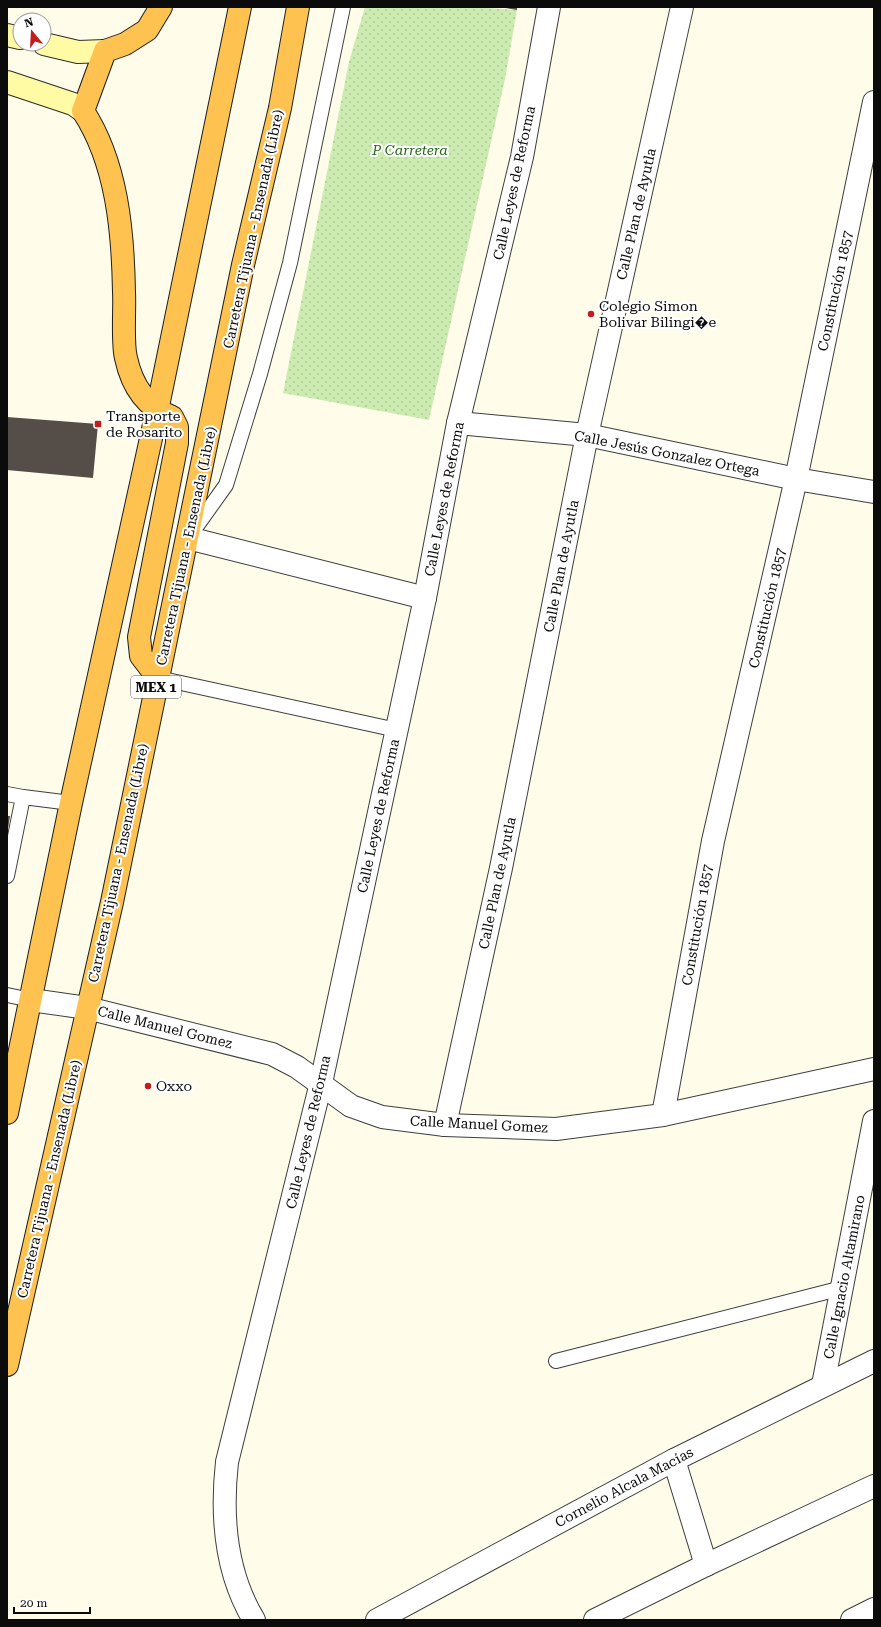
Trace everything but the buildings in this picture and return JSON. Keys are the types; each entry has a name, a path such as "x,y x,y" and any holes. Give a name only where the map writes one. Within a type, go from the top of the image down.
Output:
{"highway":[{"path":"158,678 142,656 139,637 177,443 177,427 172,418 157,411 137,390 125,358 124,267 119,213 108,165 89,120 83,111 105,51 125,44 146,30 161,7"},
{"path":"7,1113 71,804 157,411 240,7"},
{"name":"Carretera Tijuana - Ensenada (Libre)","path":"7,1365 112,902 243,265 280,108 298,7"}],"main road":[{"path":"52,46 78,52 105,51"},
{"path":"7,82 73,104 83,111"}],"street":[{"name":"Calle Leyes de Reforma","path":"254,1620 239,1590 226,1542 223,1493 227,1462 321,1083 425,598 458,423 522,158 549,7"},
{"name":"Calle Plan de Ayutla","path":"445,1125 500,868 587,435 682,7"},
{"name":"Constitución 1857","path":"663,1115 713,840 796,479 874,102"},
{"name":"Calle Jesús Gonzalez Ortega","path":"458,423 587,435 796,479 874,492"},
{"path":"188,538 425,598"},
{"name":"Calle Manuel Gomez","path":"31,1000 87,1008 272,1054 297,1067 351,1106 382,1117 445,1125 556,1129 663,1115 874,1069"},
{"name":"Calle Ignacio Altamirano","path":"823,1385 874,1122"},
{"name":"Cornelio Alcala Macías","path":"377,1620 674,1460 874,1361"},
{"path":"674,1460 706,1565"},
{"path":"595,1620 706,1565 874,1486"},
{"path":"852,1620 874,1609"}],"lane":[{"path":"188,538 226,485 260,374 290,263 343,7"},
{"path":"158,678 397,730"},
{"path":"7,794 71,804"},
{"path":"7,876 23,797"},
{"path":"7,995 31,1000"},
{"path":"556,1361 842,1288"}],"green space":[{"name":"P Carretera","path":"365,7 472,7 517,10 505,79 429,420 283,393 349,62"}],"place":[{"name":"Colegio Simon Bolivar Bilingi�e","path":"591,314"},
{"name":"Transporte de Rosarito","path":"98,424"},
{"name":"Oxxo","path":"148,1086"}]}
